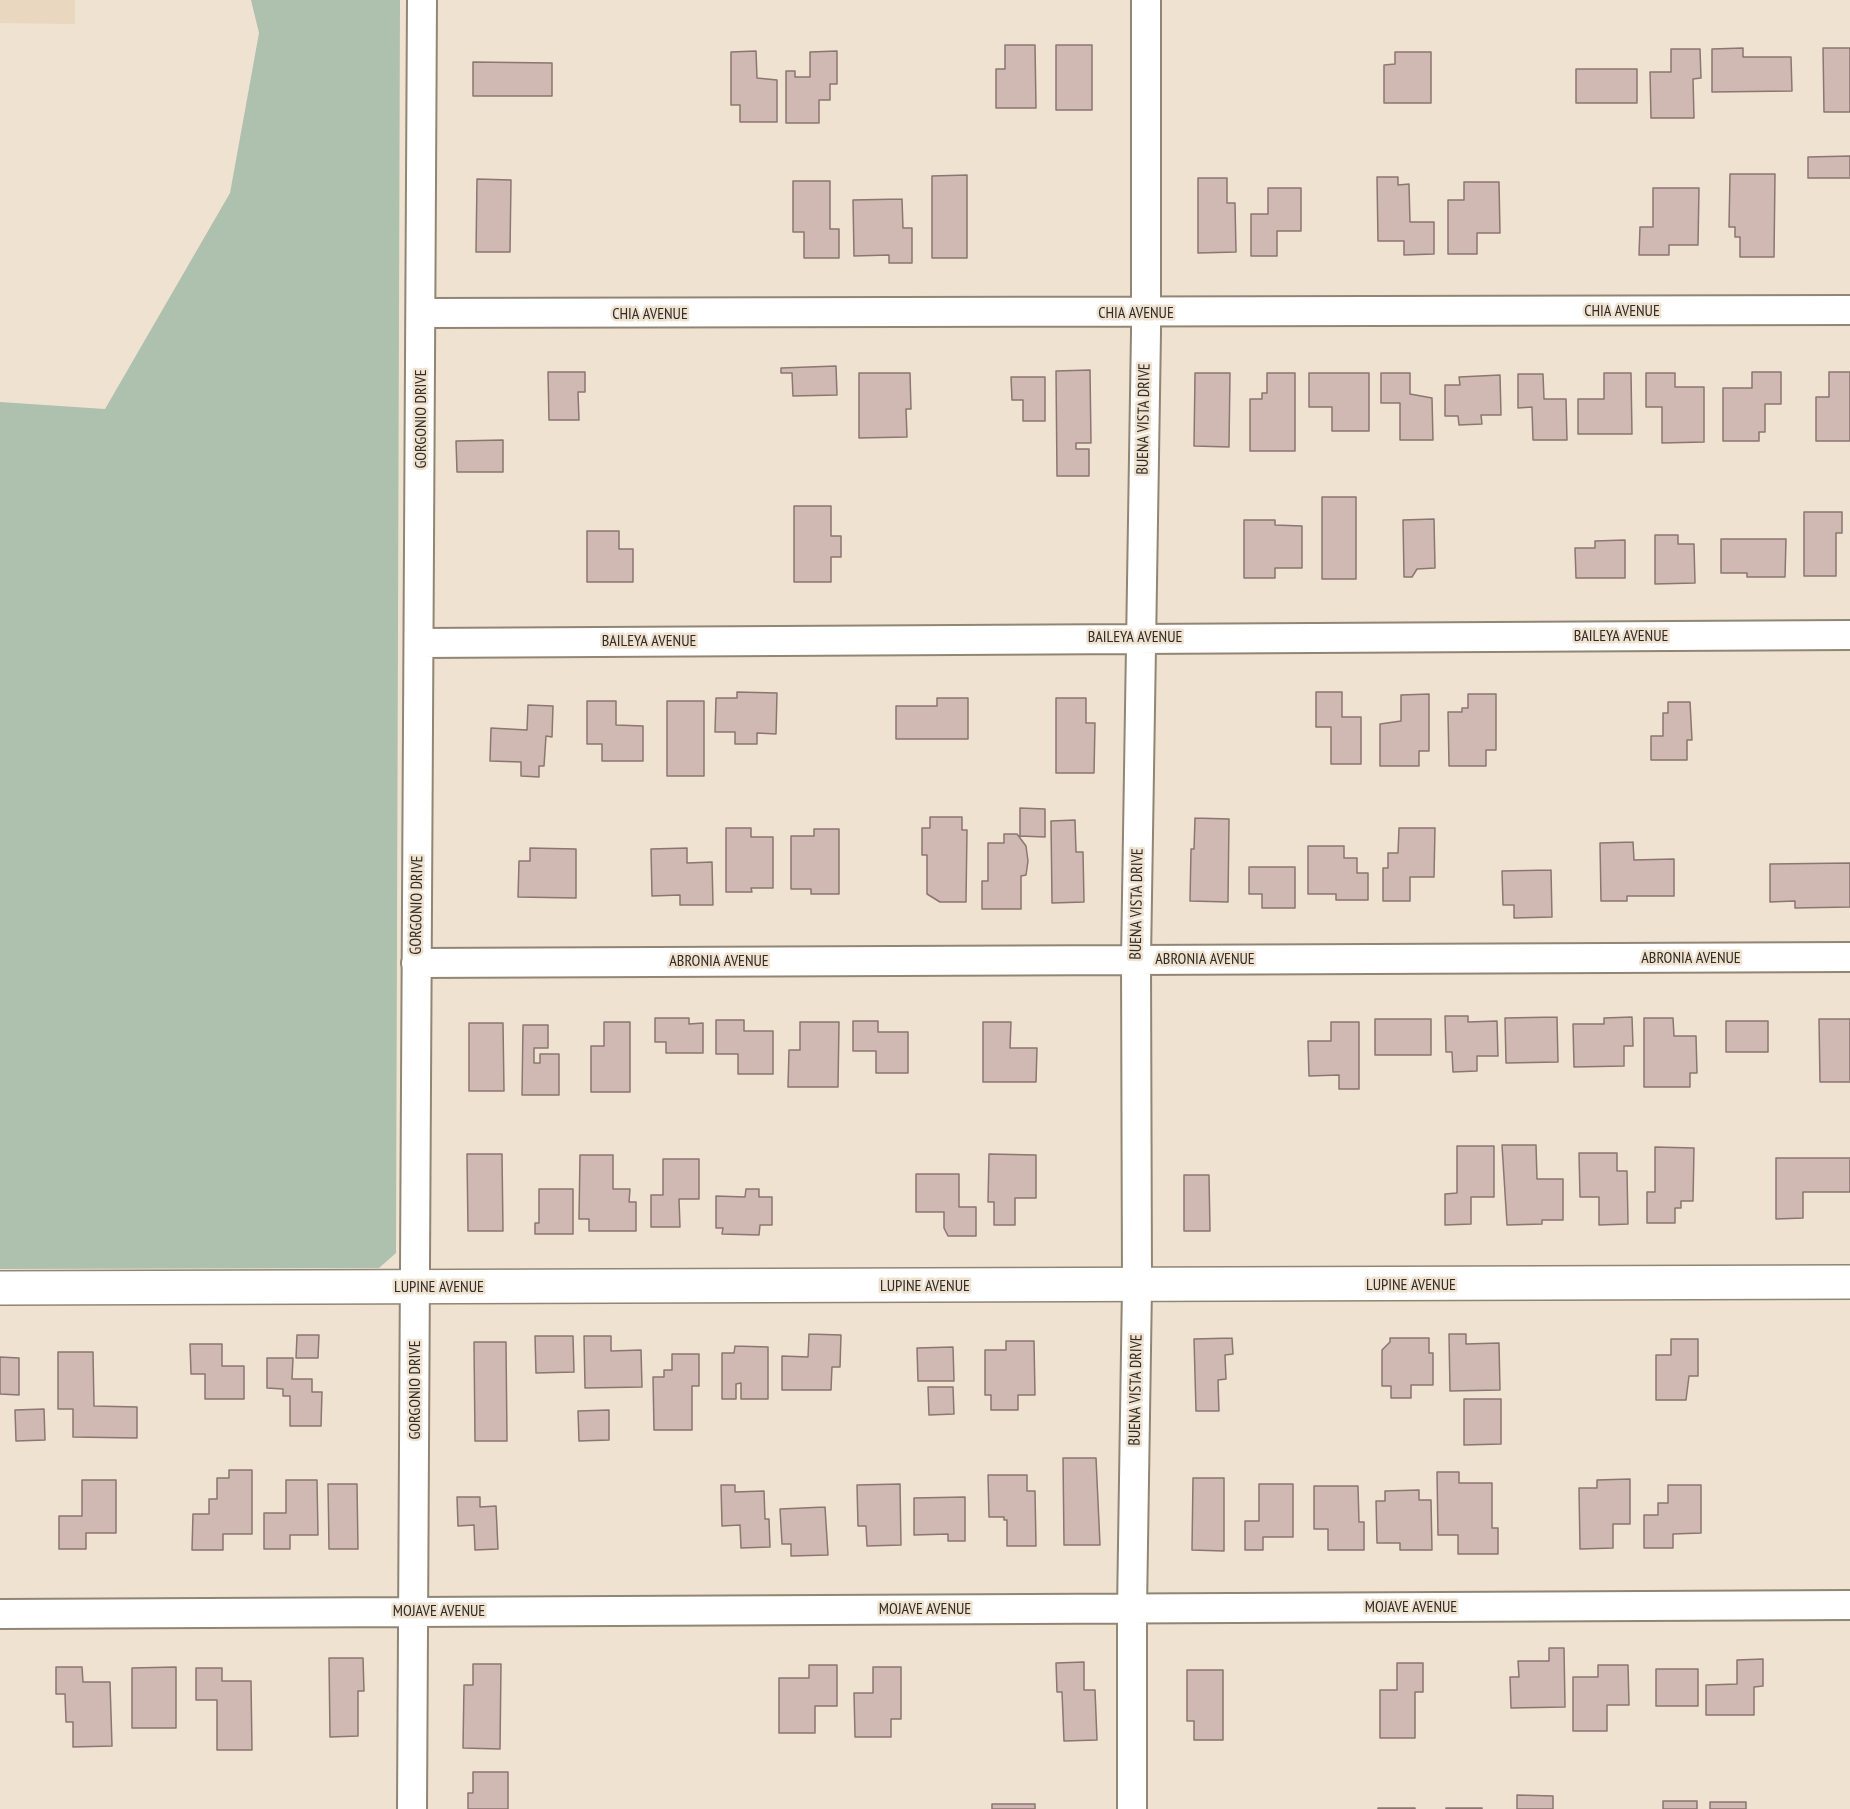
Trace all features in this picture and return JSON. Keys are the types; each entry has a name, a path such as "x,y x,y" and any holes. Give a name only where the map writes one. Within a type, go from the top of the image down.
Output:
{"street":[{"name":"GORGONIO DRIVE","path":"412,1809 415,1611 416,963 420,643 422,0"},
{"name":"BUENA VISTA DRIVE","path":"1132,1809 1132,1609 1137,1286 1136,959 1146,314 1146,0"},
{"name":"CHIA AVENUE","path":"422,314 1146,314 1850,310"},
{"name":"BAILEYA AVENUE","path":"420,643 1141,637 1850,635"},
{"name":"ABRONIA AVENUE","path":"416,963 1850,957"},
{"name":"LUPINE AVENUE","path":"0,1288 1850,1282"},
{"name":"MOJAVE AVENUE","path":"0,1614 1850,1605"}],"shaded area":[{"path":"0,0 75,0 75,24 0,23"}],"green space":[{"path":"251,0 400,0 396,1253 379,1268 0,1269 0,402 105,409 230,193 259,33"}],"building":[{"path":"1005,45 1035,45 1036,108 996,108 996,69 1005,69"},
{"path":"1056,45 1092,45 1092,110 1056,110"},
{"path":"1743,48 1743,57 1791,57 1792,91 1712,92 1712,49"},
{"path":"1823,48 1850,48 1850,112 1824,112"},
{"path":"1671,49 1700,49 1701,78 1693,79 1694,118 1651,118 1650,72 1671,72"},
{"path":"756,51 757,78 777,80 777,122 740,122 740,105 731,105 731,52"},
{"path":"837,51 837,84 830,84 830,100 819,100 819,123 786,123 786,71 795,71 795,77 810,77 810,52"},
{"path":"1395,52 1431,52 1431,103 1384,103 1384,65 1395,64"},
{"path":"473,62 552,63 552,96 473,96"},
{"path":"1576,69 1637,69 1637,103 1576,103"},
{"path":"1850,156 1850,178 1808,178 1808,157"},
{"path":"1730,174 1775,174 1774,257 1740,257 1740,237 1735,237 1735,227 1729,227"},
{"path":"967,175 967,258 932,258 932,176"},
{"path":"1377,177 1398,177 1398,185 1409,184 1410,222 1434,222 1434,254 1404,255 1404,241 1378,241"},
{"path":"1198,178 1227,178 1227,203 1235,203 1236,252 1198,253"},
{"path":"477,179 511,180 510,252 476,252"},
{"path":"793,181 830,181 830,229 839,229 839,258 804,258 804,232 793,232"},
{"path":"1464,182 1499,182 1500,233 1477,233 1477,254 1448,254 1448,200 1464,200"},
{"path":"1268,188 1301,188 1301,231 1277,231 1277,256 1251,256 1251,214 1268,214"},
{"path":"1653,188 1699,188 1698,245 1669,245 1669,255 1639,255 1640,227 1653,227"},
{"path":"902,199 903,228 912,228 912,263 889,263 889,255 854,256 853,200"},
{"path":"836,366 837,395 793,396 792,373 781,373 781,368"},
{"path":"1090,370 1091,443 1076,443 1076,449 1089,449 1089,476 1057,476 1056,371"},
{"path":"548,372 585,372 585,392 578,392 579,420 549,420"},
{"path":"1752,372 1781,372 1781,404 1765,404 1765,432 1759,432 1759,441 1723,441 1723,388 1752,388"},
{"path":"1829,372 1850,372 1850,441 1816,441 1816,397 1829,397"},
{"path":"859,373 910,373 911,409 906,409 907,437 859,438"},
{"path":"1195,373 1230,373 1229,447 1194,446"},
{"path":"1267,373 1295,373 1295,451 1250,451 1250,399 1262,399 1262,393 1267,393"},
{"path":"1309,373 1369,373 1369,431 1332,431 1332,407 1309,407"},
{"path":"1381,373 1410,373 1410,394 1432,398 1433,440 1400,440 1400,403 1381,403"},
{"path":"1604,373 1631,373 1632,434 1578,434 1578,399 1604,399"},
{"path":"1646,373 1675,373 1675,387 1704,387 1704,442 1662,443 1662,407 1646,407"},
{"path":"1518,374 1543,374 1544,399 1566,399 1567,440 1533,440 1532,407 1518,408"},
{"path":"1500,375 1501,415 1481,415 1482,424 1459,425 1458,416 1445,416 1445,385 1460,385 1459,377"},
{"path":"1011,377 1045,377 1045,421 1023,421 1023,400 1012,400"},
{"path":"503,440 503,472 457,472 456,441"},
{"path":"1322,497 1356,497 1356,579 1322,579"},
{"path":"794,506 831,506 831,536 841,536 841,557 831,557 831,582 794,582"},
{"path":"1804,512 1842,512 1842,533 1836,533 1836,576 1804,576"},
{"path":"1434,519 1435,568 1417,569 1412,577 1404,577 1403,520"},
{"path":"1244,520 1275,520 1275,525 1302,526 1302,568 1275,568 1275,578 1244,578"},
{"path":"587,531 619,531 619,549 633,549 633,582 587,582"},
{"path":"1655,535 1678,535 1678,544 1694,544 1695,583 1655,584"},
{"path":"1721,539 1786,539 1785,577 1747,577 1747,573 1721,573"},
{"path":"1625,540 1625,578 1576,578 1575,548 1595,548 1595,541"},
{"path":"737,692 777,693 776,734 757,733 757,744 735,744 735,732 715,732 716,698 737,698"},
{"path":"1316,692 1342,692 1342,717 1361,717 1361,764 1331,764 1331,727 1316,727"},
{"path":"1429,694 1429,751 1419,751 1419,766 1380,766 1380,724 1401,721 1401,695"},
{"path":"1468,694 1496,694 1496,750 1486,750 1486,766 1449,766 1448,712 1462,712 1462,708 1468,708"},
{"path":"937,698 968,698 968,739 896,739 896,706 937,706"},
{"path":"1056,698 1086,698 1086,723 1095,723 1094,773 1056,773"},
{"path":"587,701 616,701 616,725 643,726 643,761 602,761 602,744 587,744"},
{"path":"667,701 704,701 704,776 667,776"},
{"path":"1668,702 1690,702 1692,740 1687,740 1687,760 1651,760 1651,736 1663,736 1663,713 1668,713"},
{"path":"528,705 553,706 552,737 546,736 544,766 539,766 539,777 521,776 521,762 490,761 491,728 527,730"},
{"path":"1020,808 1045,809 1045,837 1020,836"},
{"path":"930,817 962,817 962,830 967,830 966,902 940,902 927,894 927,855 922,855 922,828 930,828"},
{"path":"1195,818 1229,819 1228,902 1190,901 1191,849 1194,849"},
{"path":"1075,820 1076,852 1083,852 1084,902 1052,903 1051,821"},
{"path":"726,828 751,828 751,837 773,837 773,888 751,888 752,892 726,892"},
{"path":"1399,828 1435,828 1434,877 1410,877 1410,901 1383,901 1383,868 1388,868 1388,853 1398,853"},
{"path":"814,829 839,829 839,894 811,894 811,889 791,889 791,836 814,836"},
{"path":"1004,834 1017,834 1026,846 1028,861 1026,875 1021,876 1021,909 982,909 982,881 988,881 988,843 1004,843"},
{"path":"1633,842 1634,860 1674,859 1674,896 1627,896 1627,901 1601,901 1600,843"},
{"path":"1308,846 1344,846 1344,858 1357,858 1357,873 1368,873 1368,900 1336,900 1336,894 1308,894"},
{"path":"530,848 576,849 576,898 518,897 519,861 530,861"},
{"path":"687,848 687,863 712,862 713,905 680,905 680,895 652,896 651,849"},
{"path":"1850,863 1850,907 1795,908 1795,901 1770,902 1770,864"},
{"path":"1249,867 1295,867 1295,908 1262,908 1262,894 1249,894"},
{"path":"1551,870 1552,917 1514,918 1514,905 1503,905 1502,871"},
{"path":"1445,1016 1468,1016 1468,1022 1497,1021 1498,1056 1477,1056 1477,1071 1453,1072 1452,1052 1446,1052"},
{"path":"1557,1017 1558,1062 1506,1063 1505,1018"},
{"path":"1632,1017 1633,1046 1624,1046 1624,1066 1574,1067 1573,1024 1604,1024 1604,1018"},
{"path":"655,1018 689,1018 689,1024 703,1023 703,1053 666,1053 666,1042 655,1042"},
{"path":"1644,1018 1673,1018 1674,1036 1696,1036 1697,1073 1690,1073 1690,1087 1644,1087"},
{"path":"1375,1019 1431,1019 1431,1055 1375,1055"},
{"path":"1819,1019 1850,1019 1850,1082 1820,1082"},
{"path":"716,1020 744,1020 744,1031 773,1031 773,1074 738,1074 738,1054 716,1054"},
{"path":"853,1021 878,1021 878,1032 908,1032 908,1073 876,1073 876,1051 853,1051"},
{"path":"1726,1021 1768,1021 1768,1052 1726,1052"},
{"path":"604,1022 630,1022 630,1092 591,1092 591,1046 604,1046"},
{"path":"800,1022 839,1022 838,1087 788,1087 789,1050 800,1050"},
{"path":"983,1022 1011,1022 1010,1048 1037,1048 1036,1082 983,1082"},
{"path":"1331,1022 1359,1022 1359,1089 1339,1089 1339,1075 1309,1076 1308,1041 1331,1041"},
{"path":"469,1023 503,1023 504,1091 469,1091"},
{"path":"523,1025 548,1025 548,1048 534,1048 534,1063 540,1063 540,1054 559,1054 559,1095 522,1095"},
{"path":"1502,1145 1536,1145 1537,1179 1563,1179 1563,1220 1542,1220 1542,1224 1507,1225"},
{"path":"1457,1146 1494,1146 1494,1197 1471,1197 1471,1224 1445,1225 1445,1194 1457,1193"},
{"path":"1655,1147 1694,1148 1693,1201 1681,1201 1681,1208 1675,1208 1675,1223 1647,1223 1647,1192 1655,1192"},
{"path":"1579,1153 1617,1153 1617,1171 1627,1171 1628,1224 1599,1225 1599,1197 1580,1197"},
{"path":"467,1154 502,1154 503,1231 468,1231"},
{"path":"989,1154 1036,1155 1036,1198 1015,1198 1015,1225 994,1225 994,1202 988,1202"},
{"path":"580,1155 613,1155 613,1189 630,1189 629,1202 636,1202 636,1231 589,1231 589,1219 579,1219"},
{"path":"1776,1158 1850,1158 1850,1192 1803,1192 1803,1218 1776,1219"},
{"path":"663,1159 699,1159 699,1199 679,1199 680,1227 651,1227 651,1195 663,1195"},
{"path":"916,1174 959,1174 959,1207 976,1207 976,1236 948,1236 944,1228 944,1212 916,1212"},
{"path":"1184,1175 1209,1175 1210,1231 1184,1231"},
{"path":"539,1189 573,1189 573,1234 535,1234 535,1223 539,1223"},
{"path":"746,1189 759,1189 759,1197 772,1197 772,1225 760,1225 759,1235 722,1234 723,1228 716,1228 716,1196 745,1197"},
{"path":"809,1334 841,1335 840,1367 832,1367 831,1390 782,1390 782,1356 808,1357"},
{"path":"1449,1334 1466,1334 1466,1344 1499,1343 1500,1390 1450,1391"},
{"path":"297,1335 319,1335 318,1358 296,1358"},
{"path":"535,1336 573,1336 574,1372 536,1373"},
{"path":"584,1336 611,1336 611,1351 641,1350 642,1387 585,1388"},
{"path":"1232,1338 1233,1354 1225,1355 1226,1379 1218,1380 1219,1411 1196,1411 1194,1339"},
{"path":"1390,1338 1429,1338 1429,1353 1433,1353 1433,1385 1411,1385 1411,1398 1391,1398 1391,1386 1382,1386 1382,1350 1390,1342"},
{"path":"1671,1339 1698,1339 1698,1376 1689,1376 1686,1400 1656,1400 1656,1355 1671,1355"},
{"path":"1006,1341 1034,1341 1035,1395 1018,1395 1018,1410 991,1410 991,1395 985,1395 985,1350 1006,1350"},
{"path":"474,1342 506,1342 507,1441 475,1441"},
{"path":"190,1344 222,1344 222,1366 244,1366 244,1399 205,1399 205,1374 191,1374"},
{"path":"735,1346 768,1347 768,1399 741,1399 741,1383 736,1384 736,1399 722,1399 722,1353 734,1353"},
{"path":"953,1347 954,1381 918,1381 917,1348"},
{"path":"58,1352 93,1352 94,1406 137,1407 137,1438 73,1437 73,1409 58,1409"},
{"path":"672,1354 699,1354 699,1386 692,1386 692,1430 654,1430 653,1377 664,1377 664,1370 672,1370"},
{"path":"0,1357 19,1358 19,1395 0,1394"},
{"path":"267,1358 293,1358 292,1379 312,1379 312,1392 322,1392 321,1426 290,1426 290,1396 283,1396 283,1389 267,1388"},
{"path":"928,1387 953,1387 954,1414 929,1415"},
{"path":"1464,1399 1501,1399 1501,1444 1464,1445"},
{"path":"44,1409 45,1440 16,1441 15,1410"},
{"path":"609,1410 609,1440 579,1441 578,1411"},
{"path":"1063,1458 1096,1458 1100,1545 1064,1545"},
{"path":"229,1470 252,1470 252,1534 223,1534 223,1550 192,1550 193,1514 209,1514 209,1499 217,1499 217,1478 229,1478"},
{"path":"1437,1472 1459,1472 1459,1483 1492,1483 1492,1528 1498,1528 1498,1554 1458,1554 1458,1535 1438,1535"},
{"path":"988,1475 1027,1475 1027,1491 1035,1491 1036,1546 1007,1546 1007,1520 1004,1520 1004,1517 989,1517"},
{"path":"1193,1478 1224,1478 1224,1551 1192,1550"},
{"path":"1630,1479 1630,1524 1613,1524 1613,1548 1580,1549 1579,1488 1597,1488 1597,1480"},
{"path":"82,1480 116,1480 116,1533 86,1533 86,1549 59,1549 59,1516 82,1516"},
{"path":"286,1480 317,1480 318,1535 290,1535 290,1549 264,1549 264,1513 286,1513"},
{"path":"328,1484 357,1484 358,1549 329,1549"},
{"path":"900,1484 901,1545 867,1546 866,1526 858,1526 857,1485"},
{"path":"1259,1484 1293,1484 1293,1537 1263,1537 1263,1550 1245,1550 1245,1521 1259,1521"},
{"path":"721,1485 735,1485 735,1492 764,1491 765,1519 769,1519 770,1547 741,1548 740,1525 722,1526"},
{"path":"1668,1485 1701,1485 1701,1533 1673,1534 1673,1548 1644,1548 1644,1515 1658,1515 1658,1503 1668,1503"},
{"path":"1314,1486 1358,1486 1359,1522 1364,1522 1364,1550 1328,1550 1328,1529 1314,1529"},
{"path":"1419,1490 1419,1500 1431,1500 1432,1550 1400,1550 1400,1543 1377,1543 1376,1501 1385,1501 1385,1491"},
{"path":"457,1497 480,1497 480,1507 496,1506 498,1549 475,1550 474,1525 458,1526"},
{"path":"965,1497 965,1541 948,1541 948,1534 914,1535 914,1498"},
{"path":"825,1507 828,1555 791,1556 791,1544 782,1544 780,1509"},
{"path":"1549,1648 1564,1648 1565,1707 1511,1708 1510,1677 1519,1677 1518,1661 1549,1661"},
{"path":"329,1658 363,1658 364,1691 358,1691 358,1736 330,1737"},
{"path":"1763,1659 1763,1686 1754,1687 1754,1715 1706,1715 1706,1685 1737,1684 1737,1660"},
{"path":"1084,1662 1084,1690 1095,1690 1097,1740 1064,1741 1062,1692 1057,1692 1056,1663"},
{"path":"1397,1663 1423,1663 1423,1692 1415,1692 1415,1738 1380,1738 1380,1690 1397,1690"},
{"path":"473,1664 501,1664 500,1749 463,1748 464,1685 473,1685"},
{"path":"809,1665 837,1665 837,1706 815,1706 815,1733 779,1733 779,1678 809,1678"},
{"path":"1598,1665 1628,1665 1629,1705 1607,1705 1607,1731 1573,1731 1573,1677 1598,1677"},
{"path":"56,1667 82,1667 83,1682 110,1682 112,1746 73,1747 73,1722 66,1722 65,1694 56,1694"},
{"path":"176,1667 176,1728 132,1728 132,1668"},
{"path":"873,1667 901,1667 901,1719 891,1719 891,1737 855,1737 854,1693 873,1693"},
{"path":"196,1668 222,1668 222,1681 251,1681 252,1750 217,1750 217,1700 196,1700"},
{"path":"1656,1669 1698,1669 1698,1706 1656,1706"},
{"path":"1187,1670 1223,1670 1223,1740 1194,1740 1194,1721 1187,1721"},
{"path":"473,1772 508,1772 508,1809 468,1809 468,1793 473,1793"},
{"path":"1517,1795 1553,1796 1553,1809 1517,1809"},
{"path":"1663,1801 1697,1801 1697,1809 1663,1809"},
{"path":"1710,1802 1746,1802 1746,1809 1710,1809"},
{"path":"992,1804 1035,1804 1035,1809 992,1809"},
{"path":"1415,1808 1415,1809 1378,1809"},
{"path":"1482,1808 1482,1809 1446,1809"}]}
